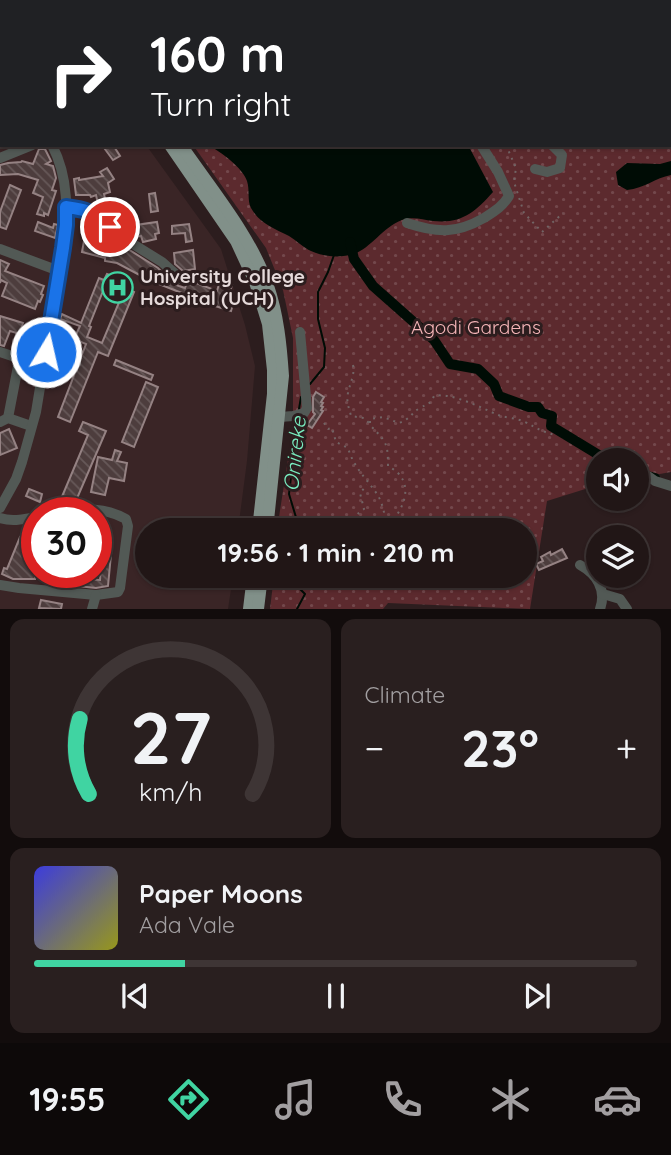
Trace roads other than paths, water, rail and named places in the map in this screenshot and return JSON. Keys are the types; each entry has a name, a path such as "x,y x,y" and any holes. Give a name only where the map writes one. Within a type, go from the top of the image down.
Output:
{"main road":[{"path":"171,147 236,241 255,282 268,324 273,394 259,518"},
{"path":"182,147 251,250 268,285 279,329 283,376 269,518"},
{"path":"249,609 252,588"},
{"path":"258,609 261,588"}],"street":[{"path":"0,158 27,147"},
{"path":"0,508 16,479 36,412 66,225 65,183 53,147"},
{"path":"407,223 444,231 468,227 502,207 509,196 482,147"},
{"path":"535,169 547,172 560,168 562,155 554,147"},
{"path":"66,207 96,215 100,223 162,262 181,279"},
{"path":"0,249 59,271"},
{"path":"280,416 304,413 307,408 300,332"},
{"path":"0,352 19,361 4,420 32,426"},
{"path":"649,477 671,486"},
{"path":"0,585 96,595 118,592 128,526 126,519 112,513"},
{"path":"0,518 21,520"},
{"path":"580,565 590,571 599,582 603,594 600,609"},
{"path":"603,594 620,599 627,609"},
{"path":"92,609 96,595"}],"waterway":[{"path":"350,242 354,259 373,286 434,340 450,364 478,369 494,384 499,396 529,407 538,407 542,413 552,416 551,426 587,448"},
{"name":"Onireke","path":"310,384 324,367 325,348 318,319 318,292 334,255"},
{"name":"Onireke","path":"299,409 301,397"},
{"name":"Onireke","path":"296,518 289,494 298,418"},
{"path":"649,476 655,478"},
{"name":"Onireke","path":"297,609 305,594 299,588"}],"place":[{"name":"University College Hospital (UCH)","path":"117,287"}],"park label":[{"name":"Agodi Gardens","path":"476,327"}]}
